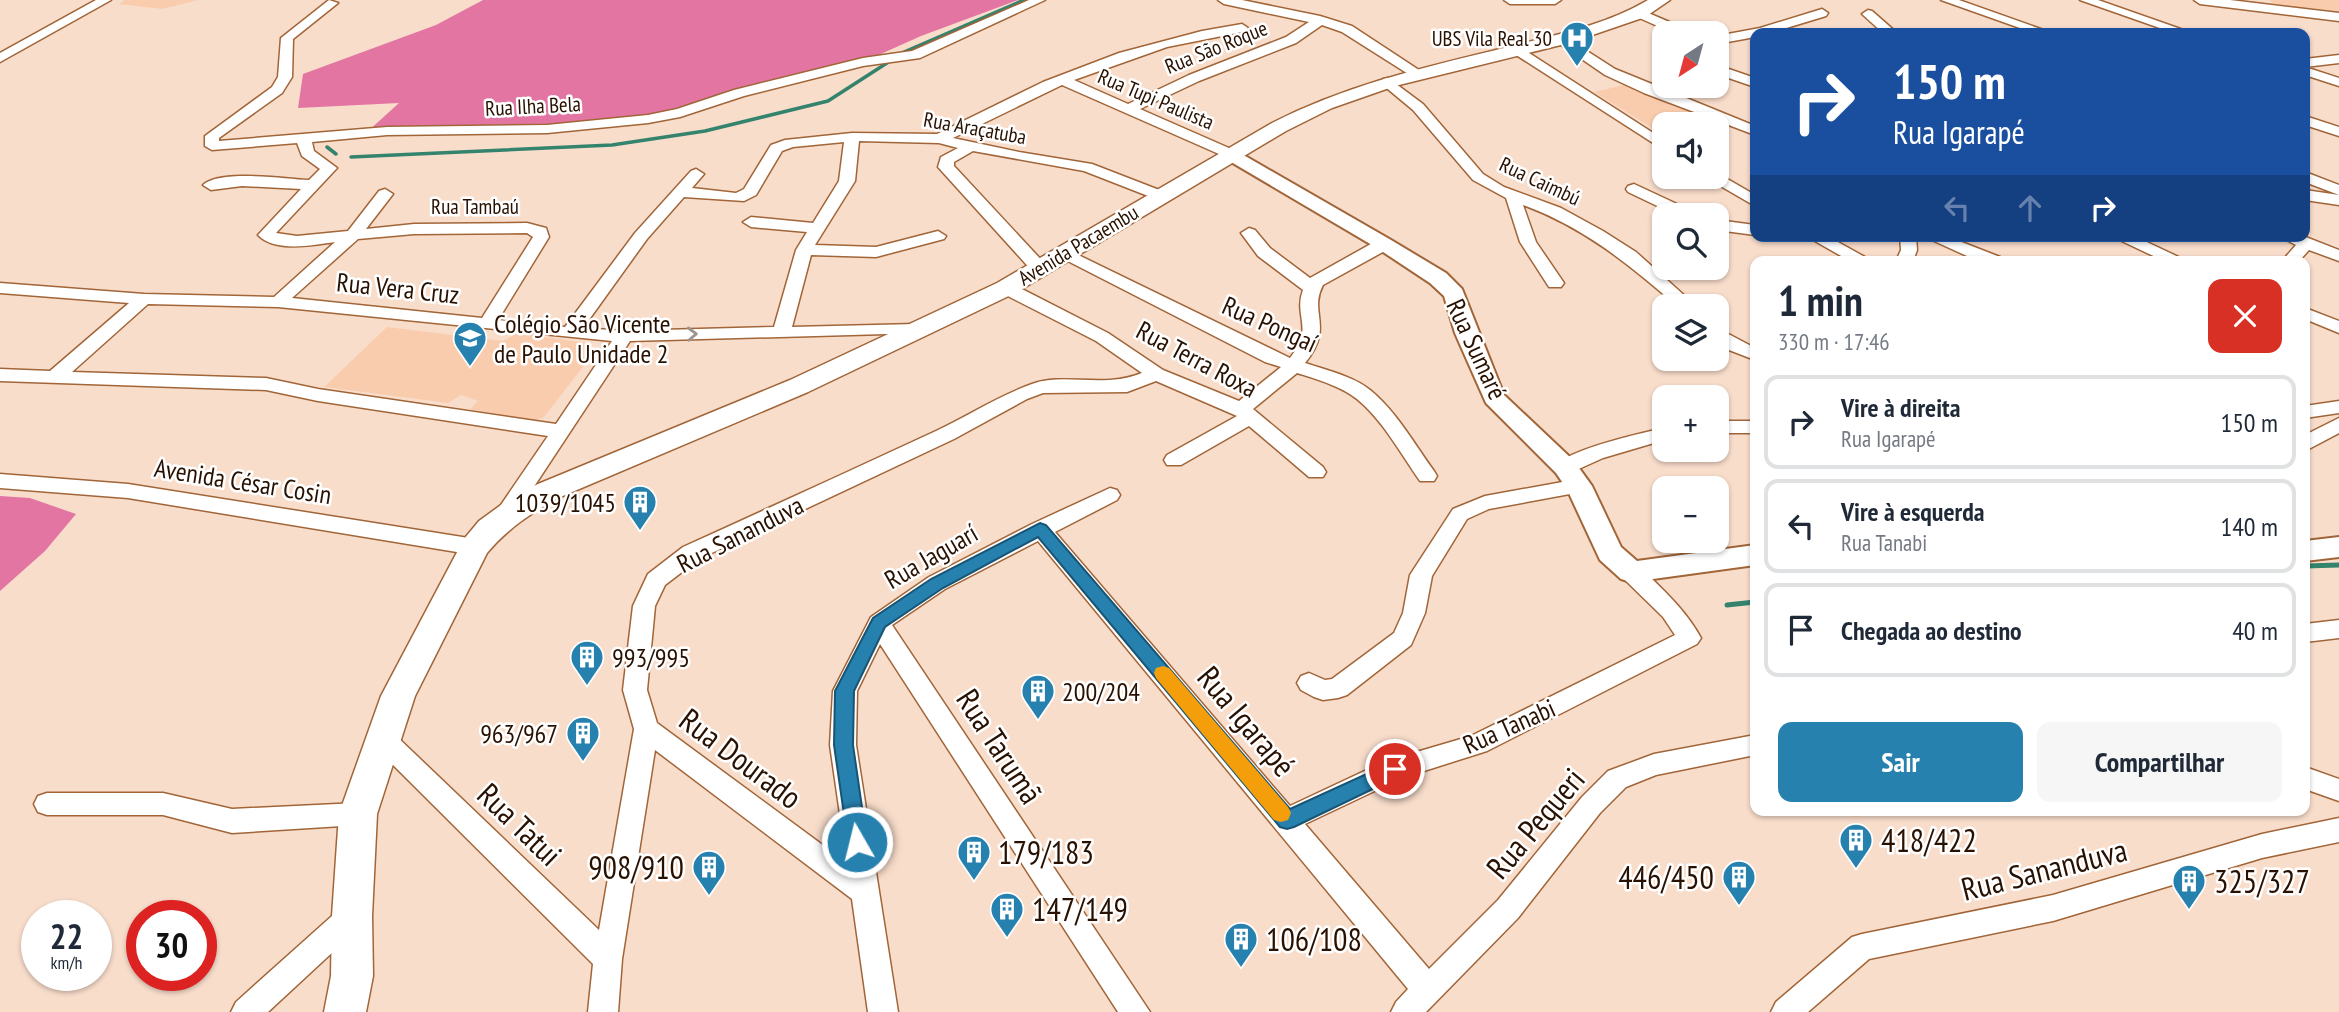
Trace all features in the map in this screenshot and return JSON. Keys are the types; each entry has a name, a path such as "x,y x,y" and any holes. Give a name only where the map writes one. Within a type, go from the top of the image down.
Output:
{"main road":[{"name":"Avenida Pacaembu","path":"345,1012 352,976 352,916 358,814 383,739 418,655 475,547 503,518 548,491 799,386 1006,288 1279,127 1325,104 1388,82 1562,39 1639,13 1661,0"}],"street":[{"path":"0,58 105,0"},
{"name":"Rua Ilha Bela","path":"332,3 287,38 285,77 277,90 212,136 212,146 387,131 547,129 648,119 680,113 739,93 838,68 915,55 1039,0"},
{"path":"1224,0 1320,20 1347,29 1418,74"},
{"path":"1510,0 1555,0"},
{"path":"1947,0 2031,28"},
{"path":"2086,0 2171,28"},
{"path":"2200,0 2339,17"},
{"path":"1639,13 1657,21"},
{"path":"1772,28 1822,13"},
{"path":"1868,14 1885,28"},
{"name":"Rua São Roque","path":"1126,110 1194,78 1291,40 1320,20"},
{"path":"939,139 1038,88 1190,35 1242,28"},
{"path":"1729,38 1750,35"},
{"path":"1562,39 1610,72 1648,90 1750,129"},
{"path":"1518,50 1652,138"},
{"path":"2310,62 2339,59"},
{"path":"1729,73 1750,81"},
{"path":"2310,73 2339,82"},
{"name":"Rua Tupi Paulista","path":"1063,80 1233,155"},
{"name":"Rua Caimbú","path":"1388,82 1418,107 1478,177 1513,196 1555,211 1608,242 1630,256 1673,294"},
{"path":"2310,121 2336,129"},
{"path":"303,137 307,153 329,168 266,235 274,240 292,241 353,234"},
{"path":"782,330 804,250 848,181 852,137"},
{"name":"Rua Araçatuba","path":"681,192 738,198 750,192 776,148 806,141 852,137 939,139 1087,167 1161,196"},
{"path":"970,147 946,160 946,167 1040,269"},
{"name":"Rua Sumaré","path":"1233,155 1384,244 1438,278 1454,293 1466,333 1494,398 1572,476 1610,553 1671,611 1689,638"},
{"path":"570,333 641,236 696,174"},
{"path":"2310,179 2339,190"},
{"path":"211,185 242,181 313,185"},
{"path":"1729,186 1750,198"},
{"path":"1634,189 1663,203"},
{"path":"278,302 353,234 385,194"},
{"path":"1513,196 1522,232 1534,257 1555,283"},
{"path":"2310,196 2339,200"},
{"path":"751,222 819,228"},
{"path":"1729,227 1750,229"},
{"name":"Rua Tambaú","path":"353,234 414,229 527,228 540,231 541,237 487,324"},
{"path":"1249,233 1264,252 1312,288"},
{"path":"804,250 876,252 938,236"},
{"path":"1826,242 1854,256"},
{"path":"1946,242 1981,256"},
{"path":"2133,242 2167,256"},
{"path":"2301,242 2339,256"},
{"path":"1174,460 1246,413 1294,366 1312,337 1314,326 1308,306 1312,288 1325,275 1384,244"},
{"path":"2295,256 2306,244"},
{"name":"Rua Pongaí","path":"1064,255 1294,366 1331,378 1363,394 1387,421 1427,476"},
{"name":"Rua Vera Cruz","path":"0,288 144,299 278,302 570,333 624,336 782,330 916,329"},
{"name":"Rua Terra Roxa","path":"1006,288 1102,337 1156,373 1246,413 1316,472"},
{"path":"53,378 144,299"},
{"path":"2310,315 2339,328"},
{"path":"503,518 624,336"},
{"path":"1729,341 1750,352"},
{"name":"Rua Sananduva","path":"603,1012 608,959 646,729 635,690 644,606 656,580 691,553 947,434 1020,395 1041,387 1127,386 1156,373"},
{"path":"0,375 267,384 318,395 559,431"},
{"path":"2310,411 2339,407"},
{"path":"2310,441 2339,424"},
{"path":"1729,427 1750,427"},
{"path":"1309,682 1323,690 1338,688 1403,639 1414,613 1421,575 1460,514 1572,476 1596,453 1652,437"},
{"name":"Avenida César Cosin","path":"0,481 128,491 475,547"},
{"name":"Rua Jaguarí","path":"883,1012 843,745 845,691 879,622 937,583 1110,495"},
{"name":"Rua Igarapé","path":"1040,529 1428,990"},
{"path":"2310,550 2339,547"},
{"path":"1631,572 1750,556"},
{"name":"Rua Tarumã","path":"879,622 1135,1012"},
{"path":"2310,632 2339,629"},
{"name":"Rua Tanabi","path":"1287,820 1395,769 1478,744 1689,638"},
{"name":"Rua Dourado","path":"646,729 863,891"},
{"name":"Rua Tatui","path":"383,739 608,959"},
{"name":"Rua Pequeri","path":"1406,1012 1508,909 1591,805 1617,779 1654,765 1750,746"},
{"path":"2310,780 2339,790"},
{"path":"47,804 163,804 232,821 358,814"},
{"name":"Rua Sananduva","path":"1786,1012 1862,947 2053,908 2262,846 2339,830"},
{"path":"246,1012 352,916"}],"shaded area":[{"path":"125,0 198,0 162,9 119,4"},
{"path":"483,0 1018,0 921,36 863,62 648,119 547,129 366,133 399,103 298,108 303,74 436,25"},
{"path":"2270,0 2339,0 2339,15 2276,8"},
{"path":"1628,84 1652,93 1652,98 1664,98 1700,112 1652,112 1652,128 1594,92"},
{"path":"387,327 503,341 517,333 588,343 593,354 544,417 535,421 470,409 478,401 461,395 448,403 324,387"},
{"path":"0,496 30,498 76,514 45,551 0,591"}],"waterway":[{"path":"351,157 612,145 705,131 828,101 904,52 1024,0"},
{"path":"327,147 336,154"},
{"path":"2310,566 2339,565"},
{"path":"1727,605 1750,603"}],"slow traffic":[{"path":"1163,673 1281,813"}],"place":[{"name":"UBS Vila Real 30","path":"1577,68"},
{"name":"Colégio São Vicente de Paulo Unidade 2","path":"470,368"},
{"name":"1039/1045","path":"640,532"},
{"name":"993/995","path":"587,687"},
{"name":"200/204","path":"1038,721"},
{"name":"963/967","path":"583,763"},
{"name":"418/422","path":"1856,870"},
{"name":"179/183","path":"974,882"},
{"name":"908/910","path":"709,897"},
{"name":"446/450","path":"1739,907"},
{"name":"325/327","path":"2189,911"},
{"name":"147/149","path":"1007,939"},
{"name":"106/108","path":"1241,969"}],"route":[{"path":"857,842 843,745 845,691 879,622 937,583 1040,529 1287,820 1395,769"}]}
